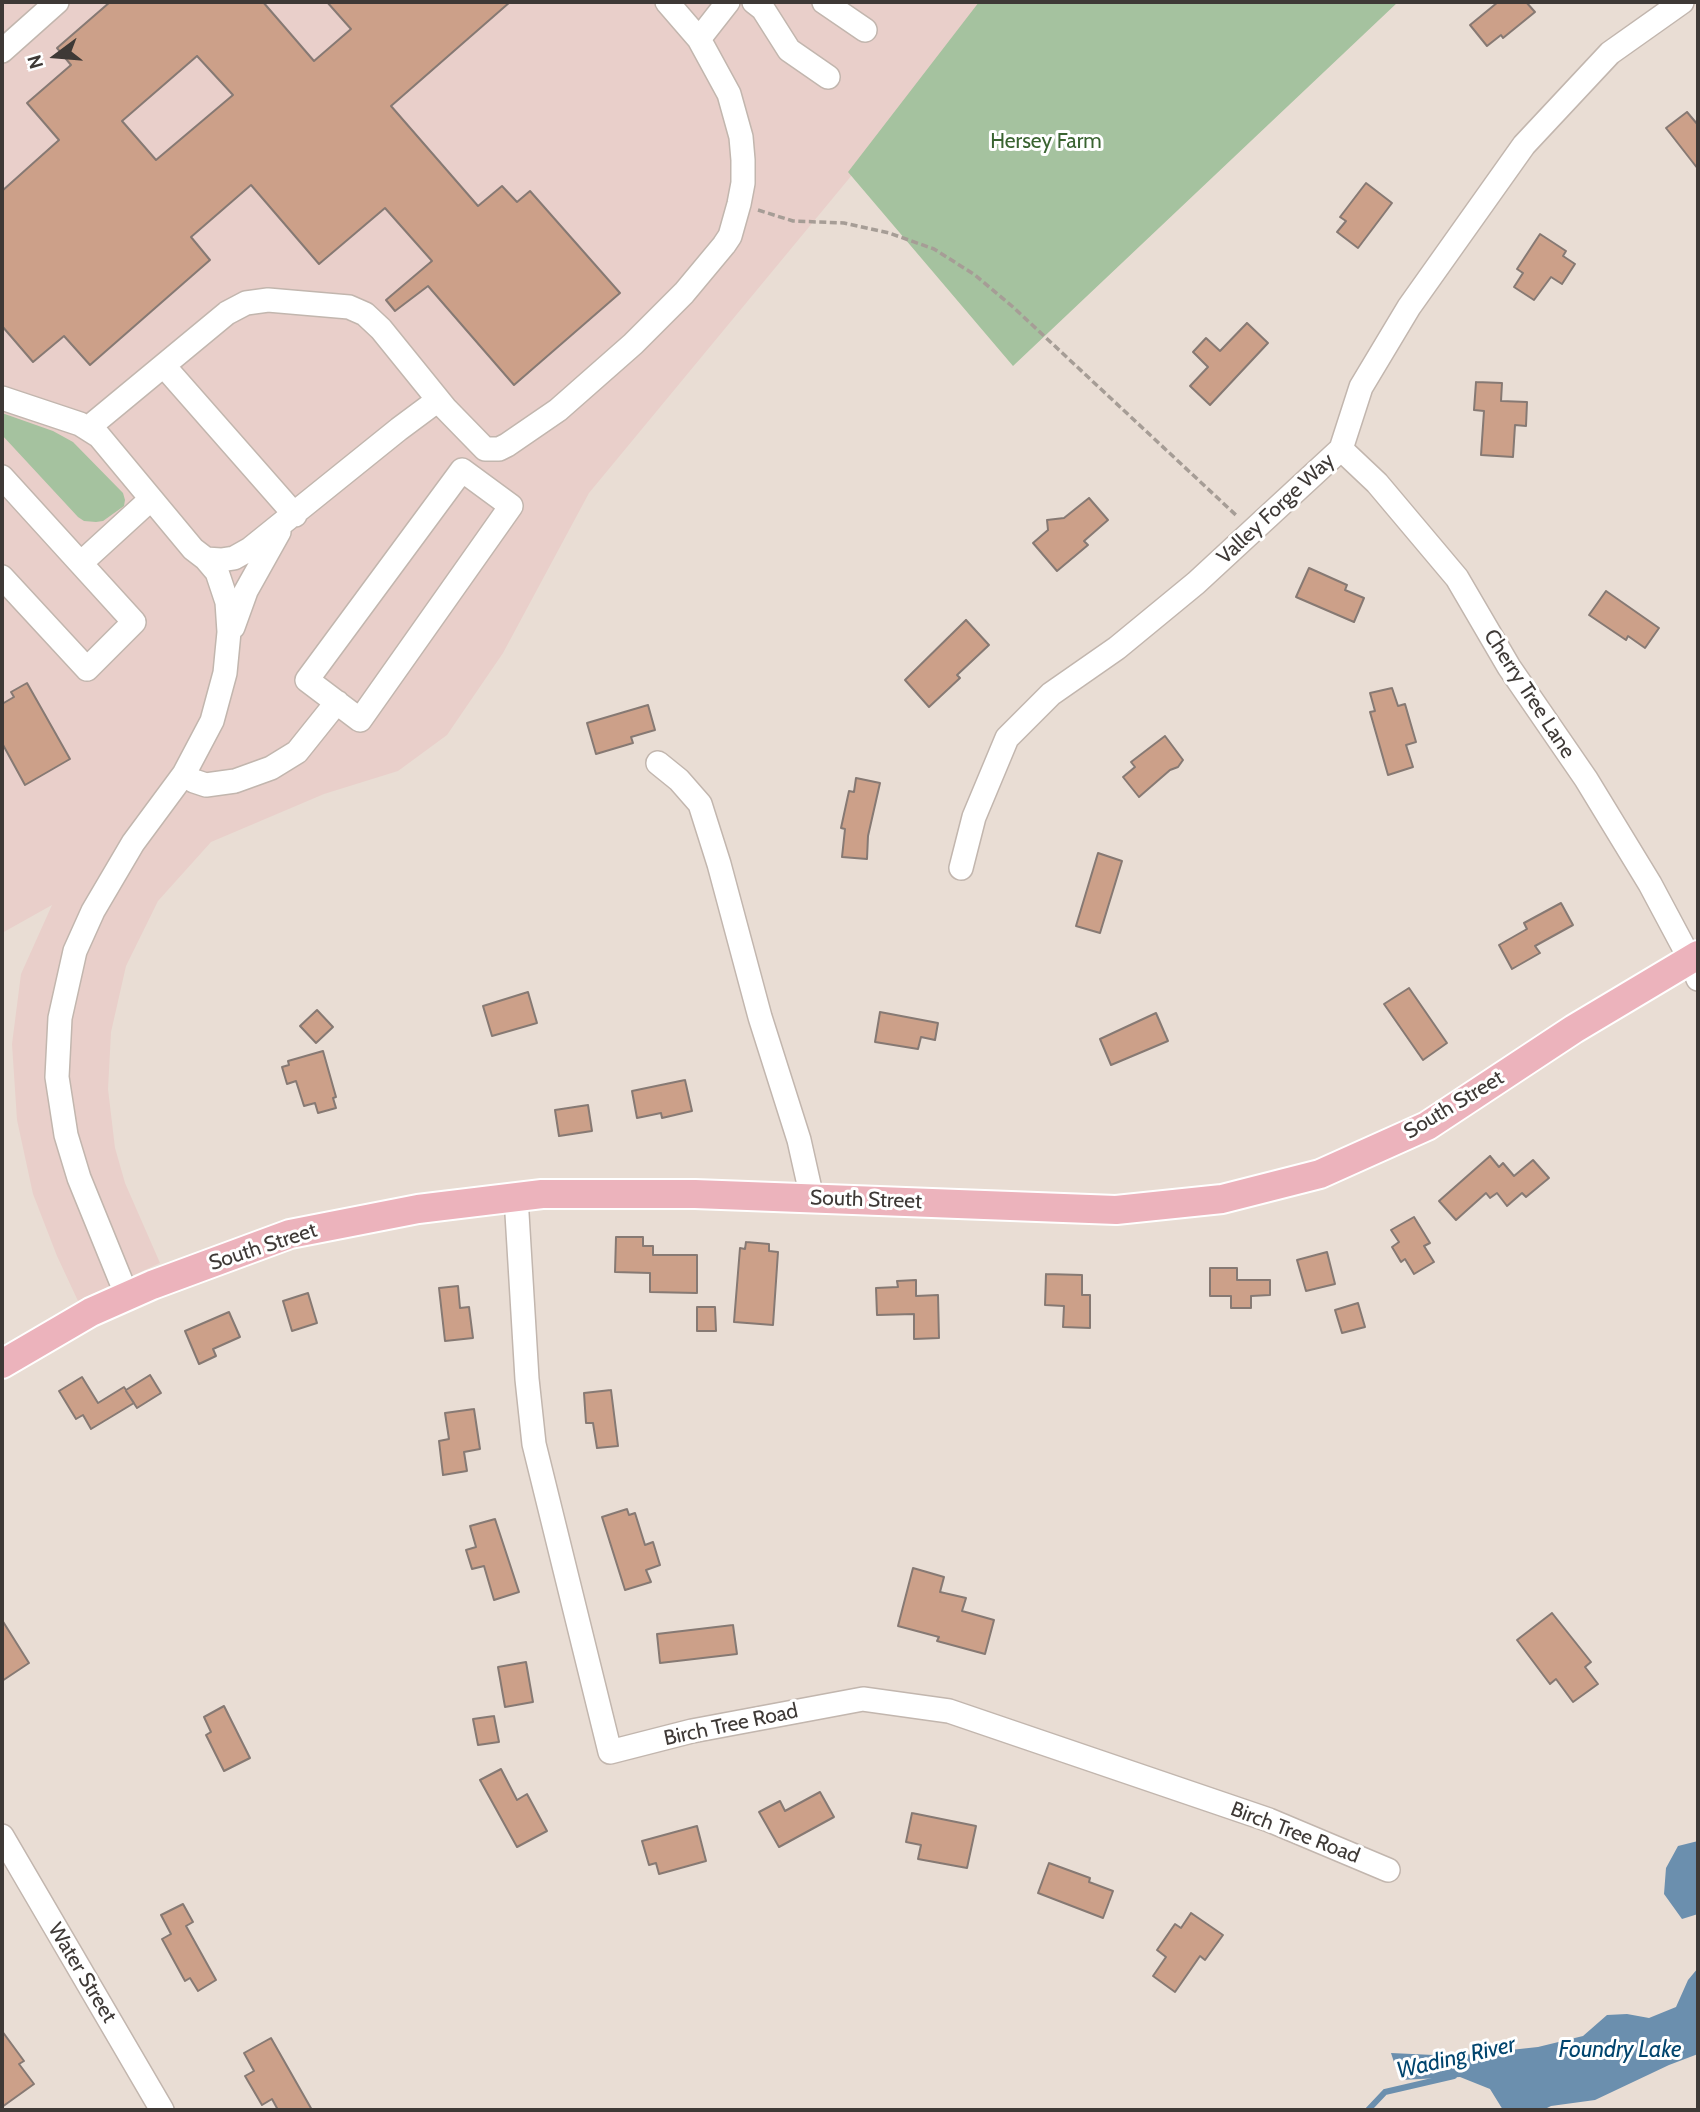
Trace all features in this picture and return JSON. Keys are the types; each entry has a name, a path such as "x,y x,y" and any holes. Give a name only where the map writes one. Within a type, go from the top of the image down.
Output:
{"main road":[{"name":"South Street","path":"2,1364 92,1312 127,1296 290,1234 418,1209 541,1194 695,1194 1116,1210 1222,1199 1320,1174 1427,1126 1574,1029 1695,964"}],"street":[{"path":"2,51 57,2"},
{"path":"88,428 227,313 246,303 268,300 349,307 373,319 438,400 479,445 491,450 507,445 558,410 670,309 724,245 734,224 743,183 743,160 736,116 717,69 699,38 667,2"},
{"path":"699,38 729,2"},
{"path":"754,2 763,9 789,50 828,77"},
{"path":"824,2 864,30"},
{"name":"Valley Forge Way","path":"961,868 974,817 1007,738 1051,694 1117,648 1196,583 1341,449 1361,387 1409,307 1524,145 1610,53 1682,2"},
{"path":"164,366 289,520"},
{"path":"2,398 88,428 118,457 193,549 217,572 228,602 228,644 218,705 205,737 184,774 128,851 107,884 83,931 67,980 57,1039 60,1106 71,1154 127,1296"},
{"path":"206,559 234,558 250,549 438,400"},
{"name":"Cherry Tree Lane","path":"1341,449 1377,484 1457,578 1509,667 1586,779 1695,964"},
{"path":"487,488 491,450"},
{"path":"462,470 487,488 511,506 360,720 307,680 462,470"},
{"path":"2,477 134,622 88,669 2,577"},
{"path":"81,564 151,499"},
{"path":"228,644 246,591 289,520"},
{"path":"184,774 206,785 235,781 271,768 297,752 337,702"},
{"path":"659,763 680,780 700,804 760,1017 799,1140 812,1198"},
{"name":"Birch Tree Road","path":"516,1197 527,1379 534,1444 610,1752 692,1731 863,1699 949,1711 1269,1821 1388,1870"},
{"name":"Water Street","path":"2,1836 162,2110"}],"path":[{"path":"739,204 793,221 844,223 867,228 934,249 975,275 1013,307 1252,531"}],"shaded area":[{"path":"2,2 991,2 957,48 589,493 503,653 447,735 398,771 324,794 211,842 158,901 126,966 111,1032 108,1089 115,1148 125,1183 160,1263 78,1301 33,1194 17,1120 12,1044 21,974 52,905 2,933"}],"green space":[{"name":"Hersey Farm","path":"979,2 1398,2 1013,366 848,172"},
{"path":"2,413 53,431 73,442 123,493 124,506 103,521 84,521 78,517 2,435"}],"water":[{"path":"1698,1841 1698,1914 1682,1919 1664,1894 1666,1868 1678,1846"},
{"name":"Foundry Lake","path":"1698,1968 1698,2054 1595,2100 1551,2106 1543,2110 1503,2110 1490,2089 1460,2077 1400,2080 1391,2053 1455,2056 1538,2047 1583,2036 1607,2015 1627,2014 1649,2018 1676,2007 1688,1980"}],"building":[{"path":"110,2 263,2 314,61 351,29 327,2 510,2 391,106 478,206 502,186 517,202 530,191 620,293 514,385 428,286 395,311 386,300 432,261 385,208 319,264 251,185 191,237 210,260 90,365 64,336 33,362 2,326 2,191 59,140 27,103 71,65 57,48","holes":["197,56 233,95 156,160 122,121"]},
{"path":"1498,2 1526,2 1535,12 1503,38 1501,35 1487,46 1470,25"},
{"path":"1687,112 1698,125 1698,169 1666,128"},
{"path":"1366,183 1392,203 1358,248 1337,232 1346,221 1340,217"},
{"path":"1540,234 1566,251 1563,256 1575,264 1562,284 1551,277 1534,300 1514,287 1523,273 1517,269"},
{"path":"1247,323 1268,343 1210,405 1190,386 1208,367 1193,352 1206,338 1220,351"},
{"path":"1476,382 1502,383 1501,401 1527,402 1526,426 1515,425 1513,457 1481,455 1484,411 1474,410"},
{"path":"1089,498 1108,520 1084,541 1088,545 1057,571 1033,543 1048,530 1047,520 1064,518"},
{"path":"1309,568 1347,585 1345,590 1364,598 1354,622 1296,597"},
{"path":"1606,591 1659,628 1645,648 1628,636 1626,640 1589,615"},
{"path":"966,620 989,645 957,675 960,678 929,707 905,680"},
{"path":"27,683 70,759 25,785 2,743 2,704 14,697 11,692"},
{"path":"1392,688 1398,706 1405,704 1416,742 1406,745 1413,767 1388,775 1370,712 1375,711 1370,693"},
{"path":"648,705 655,730 631,737 633,743 596,754 587,723"},
{"path":"1165,736 1183,760 1178,767 1170,770 1139,797 1123,777 1135,767 1131,762"},
{"path":"856,778 880,783 868,836 867,859 842,857 845,829 841,828 849,791 854,792"},
{"path":"1098,853 1122,861 1100,933 1076,926"},
{"path":"1561,903 1573,925 1535,946 1540,953 1512,969 1499,945 1527,929 1524,923"},
{"path":"1409,988 1447,1043 1423,1060 1384,1004"},
{"path":"528,992 537,1023 492,1036 483,1006"},
{"path":"317,1010 333,1027 316,1043 300,1026"},
{"path":"880,1012 938,1023 935,1040 921,1037 918,1049 875,1042"},
{"path":"1156,1013 1168,1041 1111,1065 1100,1039"},
{"path":"323,1051 336,1097 333,1098 336,1108 318,1113 315,1103 304,1106 296,1081 287,1084 282,1067 289,1065 288,1061"},
{"path":"685,1080 692,1111 662,1118 661,1113 637,1118 632,1091"},
{"path":"588,1105 592,1131 559,1136 555,1110"},
{"path":"1490,1156 1499,1167 1503,1163 1514,1176 1533,1160 1549,1178 1526,1197 1522,1193 1507,1206 1497,1193 1490,1198 1486,1193 1456,1220 1439,1201"},
{"path":"1414,1217 1430,1243 1424,1246 1434,1262 1414,1274 1405,1259 1401,1262 1392,1247 1399,1242 1391,1230"},
{"path":"616,1237 643,1237 643,1246 653,1246 653,1255 697,1255 697,1293 650,1292 650,1273 615,1272"},
{"path":"746,1242 769,1244 769,1251 778,1252 773,1325 734,1322 740,1248 745,1249"},
{"path":"1327,1252 1335,1284 1306,1291 1297,1260"},
{"path":"1210,1268 1237,1268 1237,1280 1270,1280 1270,1295 1251,1296 1251,1308 1231,1308 1231,1296 1210,1296"},
{"path":"1046,1274 1082,1275 1082,1295 1090,1295 1090,1328 1063,1327 1064,1306 1045,1305"},
{"path":"916,1280 916,1296 938,1295 939,1338 914,1339 914,1314 877,1315 876,1288 898,1287 897,1281"},
{"path":"458,1286 460,1308 469,1307 473,1338 445,1341 439,1288"},
{"path":"308,1293 317,1323 292,1331 283,1301"},
{"path":"1358,1303 1365,1327 1342,1333 1335,1310"},
{"path":"697,1307 715,1307 716,1331 697,1331"},
{"path":"229,1312 240,1337 213,1349 216,1356 199,1364 185,1331"},
{"path":"150,1375 161,1393 137,1408 134,1403 91,1429 83,1415 76,1419 59,1391 82,1377 98,1403"},
{"path":"611,1390 618,1446 597,1448 593,1423 586,1423 584,1393"},
{"path":"474,1409 480,1449 464,1452 467,1471 443,1475 439,1441 449,1439 445,1413"},
{"path":"627,1509 629,1515 635,1513 645,1545 653,1542 660,1565 646,1570 651,1582 625,1590 602,1517"},
{"path":"495,1519 519,1592 494,1600 484,1566 472,1569 466,1550 476,1547 470,1526"},
{"path":"913,1568 944,1577 940,1592 966,1598 962,1611 994,1620 985,1654 937,1641 939,1637 898,1626"},
{"path":"1552,1613 1591,1662 1585,1667 1598,1684 1573,1702 1556,1679 1550,1684 1517,1640"},
{"path":"2,1620 29,1663 2,1681"},
{"path":"733,1625 737,1654 660,1663 657,1634"},
{"path":"526,1662 533,1702 505,1707 498,1667"},
{"path":"224,1706 250,1758 224,1771 206,1735 211,1732 204,1717"},
{"path":"494,1716 499,1742 478,1745 473,1719"},
{"path":"501,1769 517,1800 527,1794 547,1831 517,1847 480,1780"},
{"path":"820,1792 834,1817 779,1847 759,1812 780,1801 785,1811"},
{"path":"912,1813 976,1826 967,1868 918,1859 921,1845 906,1842"},
{"path":"697,1826 706,1861 659,1874 656,1863 649,1865 642,1841"},
{"path":"1049,1863 1090,1878 1089,1882 1113,1891 1103,1918 1038,1893"},
{"path":"183,1904 193,1922 186,1926 216,1980 198,1991 190,1978 185,1981 162,1939 171,1934 161,1915"},
{"path":"1191,1913 1223,1935 1205,1960 1200,1956 1175,1992 1153,1976 1166,1957 1157,1950 1175,1924 1181,1928"},
{"path":"2,2031 24,2061 19,2064 34,2084 2,2107"},
{"path":"271,2038 312,2110 278,2110 272,2099 262,2105 245,2076 254,2071 244,2053"}],"waterway":[{"name":"Wading River","path":"1368,2110 1385,2092 1454,2076"}]}
